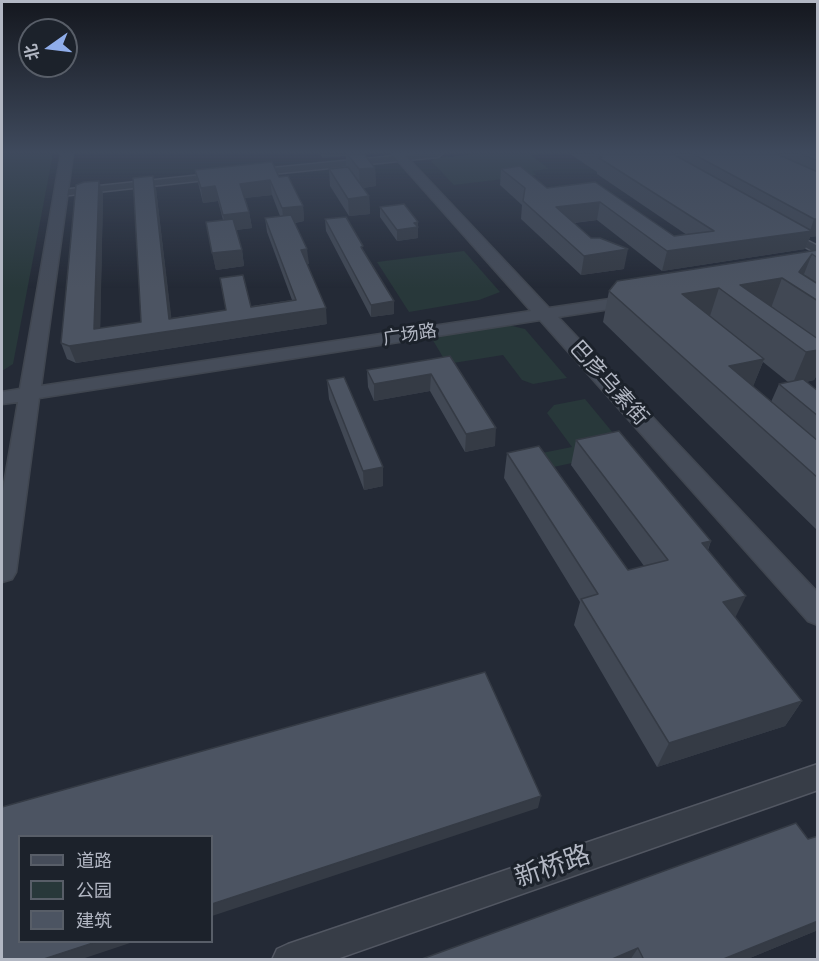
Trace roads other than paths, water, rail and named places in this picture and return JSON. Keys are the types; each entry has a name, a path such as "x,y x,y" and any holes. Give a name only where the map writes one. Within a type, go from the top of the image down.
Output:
{"street":[{"path":"2,572 60,199"},
{"name":"巴彦乌素街","path":"442,199 818,601"},
{"path":"778,228 814,260"},
{"name":"广场路","path":"2,398 30,390 651,293"},
{"name":"巴彦乌素街","path":"545,311 818,613"},
{"name":"广场路","path":"2,390 30,390"},
{"name":"新桥路","path":"288,960 818,777"}]}
